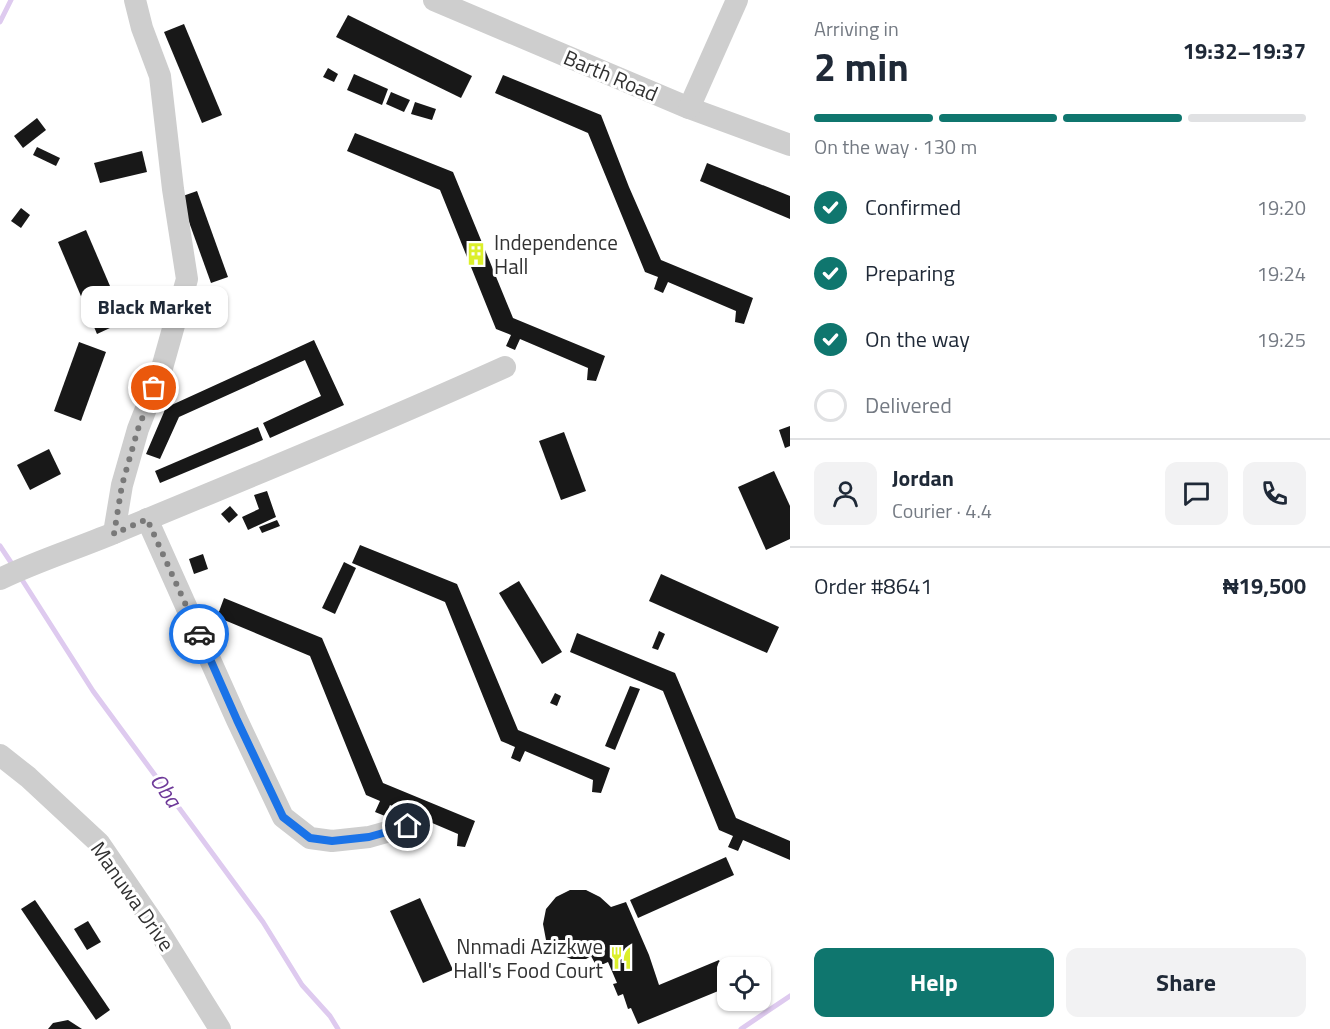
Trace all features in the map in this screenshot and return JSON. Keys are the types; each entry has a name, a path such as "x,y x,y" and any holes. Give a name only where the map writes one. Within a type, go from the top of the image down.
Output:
{"street":[{"path":"114,534 122,485 131,452 162,368 187,279 172,189 160,76 142,28 135,0"},
{"name":"Barth Road","path":"434,0 689,108 790,145"},
{"path":"689,108 737,0"},
{"path":"0,579 22,568 114,534 356,433 505,367"},
{"path":"147,519 232,710 283,817 310,838 332,841 369,837 408,826"},
{"name":"Manuwa Drive","path":"0,756 28,777 99,843 157,928 220,1029"}],"building":[{"path":"348,15 472,76 461,98 336,37"},
{"path":"184,24 222,115 202,123 164,32"},
{"path":"328,68 338,74 334,82 323,77"},
{"path":"354,74 388,89 382,105 347,90"},
{"name":"Independence Hall","path":"503,75 601,115 661,260 753,298 744,324 735,322 736,311 668,282 663,293 654,289 658,277 645,272 588,133 495,93"},
{"path":"391,92 410,100 404,112 386,104"},
{"path":"415,102 436,109 432,120 411,114"},
{"path":"37,118 46,130 23,148 14,136"},
{"name":"Independence Hall","path":"355,133 453,172 513,318 605,356 596,381 587,380 588,368 520,339 515,350 506,346 511,335 496,329 440,190 347,151"},
{"path":"37,147 60,158 56,166 33,155"},
{"path":"142,151 147,172 100,183 94,163"},
{"path":"707,163 790,196 790,219 700,181"},
{"path":"197,191 228,277 211,283 180,197"},
{"path":"21,208 30,215 21,228 11,221"},
{"path":"86,230 125,321 97,334 58,242"},
{"path":"314,340 344,405 270,438 263,423 321,396 305,360 179,417 160,459 146,454 165,408"},
{"path":"79,342 106,352 81,421 54,411"},
{"path":"790,426 790,446 785,448 779,430"},
{"path":"258,427 263,440 160,483 155,471"},
{"path":"564,432 586,491 561,500 539,441"},
{"path":"49,449 61,474 30,490 17,465"},
{"path":"774,471 790,506 790,539 766,550 738,487"},
{"path":"267,491 276,517 248,530 242,517 259,509 254,495"},
{"path":"230,506 238,515 229,523 221,514"},
{"path":"277,520 280,526 262,533 259,527"},
{"path":"360,545 457,584 518,730 610,768 601,793 592,792 593,780 525,751 520,762 511,758 515,747 501,741 445,602 352,563"},
{"path":"203,554 208,569 194,574 189,559"},
{"path":"344,562 356,568 335,614 322,608"},
{"path":"661,574 779,627 767,653 649,601"},
{"path":"519,581 562,652 542,664 499,593"},
{"path":"224,598 322,638 383,783 475,821 465,847 457,846 458,834 390,805 385,816 375,812 380,801 366,795 310,656 217,617"},
{"path":"659,631 665,634 658,650 652,648"},
{"path":"577,633 675,673 736,818 790,841 790,860 743,840 738,851 728,847 733,836 719,830 663,691 570,652"},
{"path":"630,686 640,689 615,750 605,746"},
{"path":"555,693 561,696 557,706 550,703"},
{"path":"726,857 734,875 638,918 630,900"},
{"name":"Nnmadi Azizkwe Hall's Food Court","path":"570,890 586,890 600,897 611,907 626,902 659,985 717,961 717,992 638,1024 631,1008 628,1009 623,994 618,996 613,984 617,983 608,962 597,967 591,956 586,959 571,959 556,952 546,940 543,924 546,909 556,897"},
{"path":"420,898 453,970 423,983 390,911"},
{"path":"35,900 110,1010 96,1020 21,909"},
{"path":"88,921 101,942 87,950 74,929"},
{"path":"68,1020 82,1029 48,1029 53,1023"}],"waterway":[{"path":"0,22 11,0"},
{"name":"Oba","path":"0,546 14,567"},
{"name":"Oba","path":"19,575 93,691 263,922 302,985 330,1016 338,1029"},
{"path":"741,1029 790,996"}],"way so far":[{"path":"154,388 138,429 122,485 114,534 147,519 199,634"}],"place":[{"name":"Independence Hall","path":"476,254"},
{"name":"Black Market","path":"154,388"},
{"name":"Nnmadi Azizkwe Hall's Food Court","path":"621,958"}],"route":[{"path":"199,634 283,817 310,838 332,841 369,837 408,826"}]}
